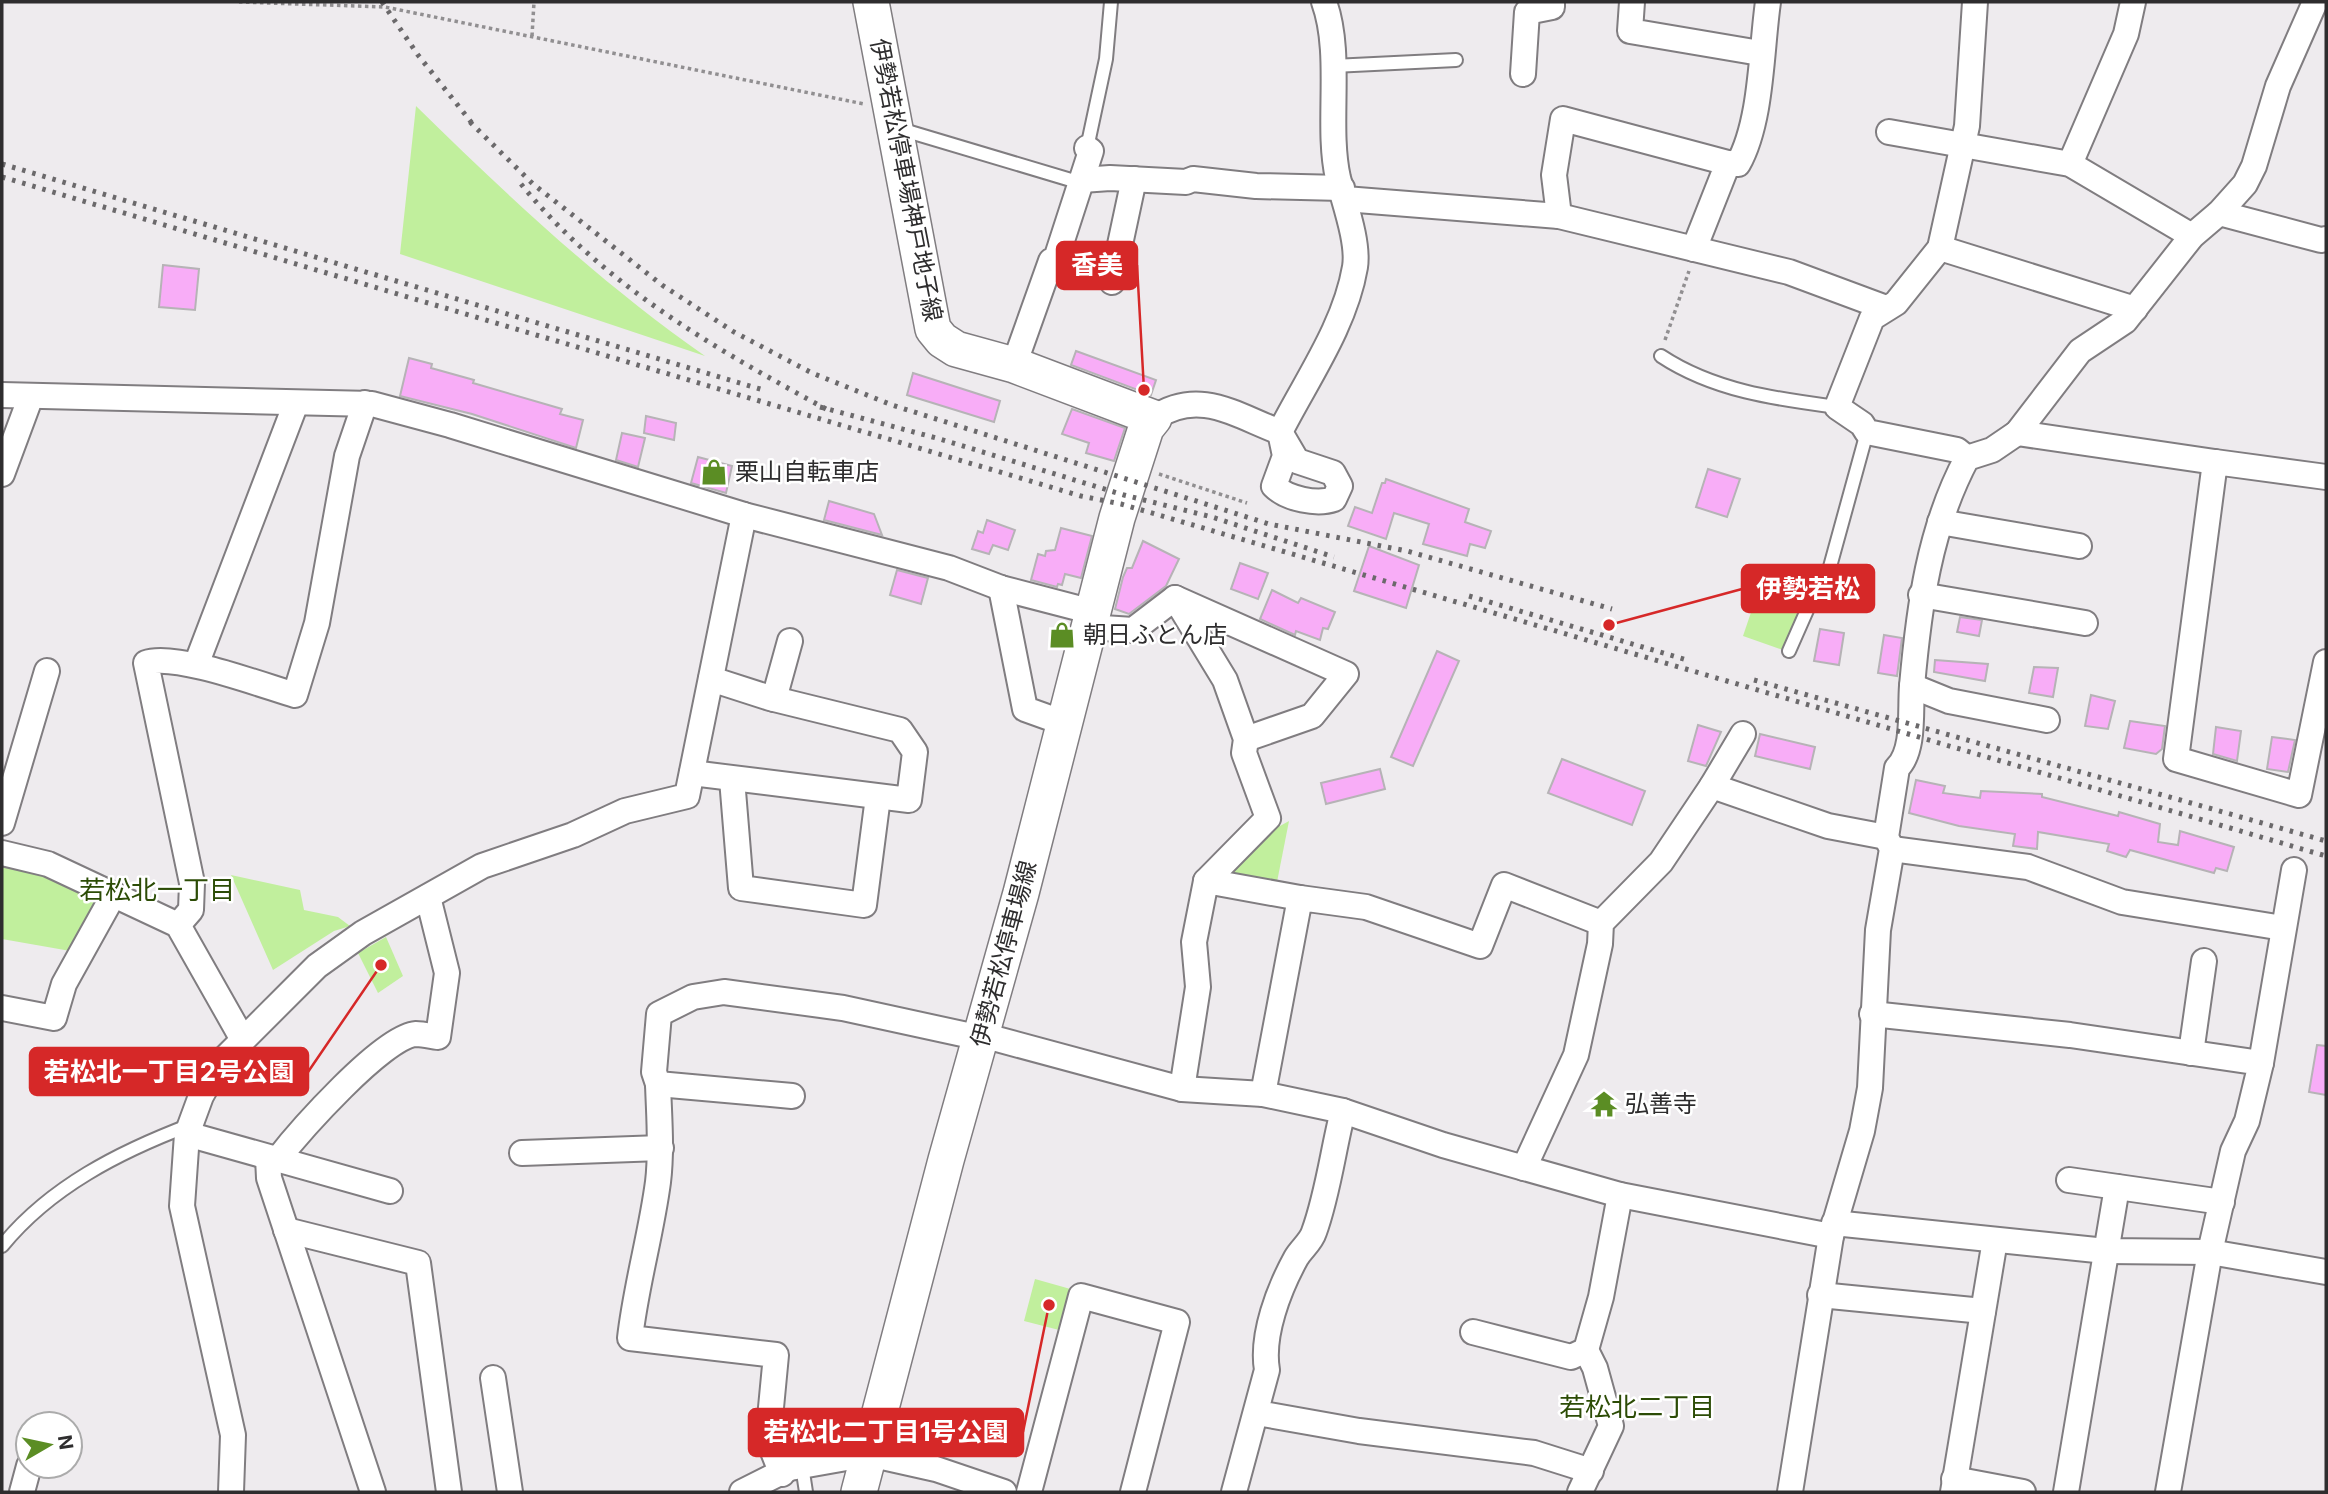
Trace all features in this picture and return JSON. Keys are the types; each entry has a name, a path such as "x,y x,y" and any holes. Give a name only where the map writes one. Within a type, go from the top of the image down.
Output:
{"main road":[{"name":"伊勢若松停車場神戸地子線","path":"871,2 928,317 933,329 942,340 956,349 1014,365 1154,418"},
{"name":"伊勢若松停車場線","path":"859,1492 1133,466 1146,428 1154,418"}],"street":[{"path":"1154,418 1184,403 1204,402 1280,432 1332,337 1348,299 1356,264 1344,194 1338,176 1333,66 1324,2"},
{"path":"1523,74 1527,12 1552,7 1552,2"},
{"path":"1632,2 1630,31 1760,53"},
{"path":"1559,216 1554,175 1563,119 1738,164 1743,155 1755,109 1768,2"},
{"path":"1967,458 1957,450 1867,432 1862,424 1837,407 1872,318 1896,303 1940,248 1968,126 1975,2"},
{"path":"2070,163 2126,34 2133,2"},
{"path":"1790,1492 1820,1295 1833,1230 1864,1120 1870,1088 1878,930 1897,768 1905,761 1921,595 1940,522 1954,482 1967,458 1992,450 2017,433 2080,351 2125,321 2192,236 2219,213 2245,184 2254,166 2278,86 2315,2"},
{"path":"1889,132 2070,163 2192,236"},
{"path":"1014,365 1051,261 1056,259 1082,182 1091,151 1087,148"},
{"path":"1696,249 1728,163"},
{"path":"1082,182 1134,179 1185,182 1193,179 1559,216 1788,271 1886,308"},
{"path":"1112,282 1134,179"},
{"path":"2219,213 2321,240 2326,239"},
{"path":"1940,248 2135,309"},
{"path":"2,395 365,403 450,425 744,515 949,568 1091,620 1133,630 1175,598"},
{"path":"2,474 31,396"},
{"path":"196,666 296,403"},
{"path":"178,925 191,910 192,883 146,663 154,659 196,666 295,695 317,622 346,456 365,403"},
{"path":"2017,433 2326,477"},
{"path":"2215,463 2176,760 2300,795 2326,662"},
{"path":"231,1492 233,1435 182,1206 188,1130 219,1064 242,1038 317,966 363,933 482,866 573,835 625,811 687,796 744,515"},
{"path":"1940,522 2080,546"},
{"path":"1001,588 1025,709 1064,723"},
{"path":"1921,595 2085,622"},
{"path":"1175,598 1225,680 1246,739 1244,753 1268,818 1206,881 1194,942 1198,988 1182,1089"},
{"path":"1175,598 1346,674 1312,716 1246,739"},
{"path":"774,699 790,642"},
{"path":"2,823 47,671"},
{"path":"692,773 909,800 915,752 900,730 774,699 711,679"},
{"path":"1912,686 1949,701 2047,720"},
{"path":"1524,1168 1576,1055 1600,944 1601,923 1661,862 1743,734"},
{"path":"732,779 741,888 864,905 878,797"},
{"path":"1712,786 1828,826 1889,843 2028,867 2122,902 2283,928"},
{"path":"2,853 48,864 178,925 242,1038"},
{"path":"2168,1492 2210,1252 2233,1151 2247,1121 2261,1063 2294,870"},
{"path":"1206,881 1366,907 1480,946 1504,885 1601,923"},
{"path":"2,1008 54,1018 65,984 114,894"},
{"path":"373,1492 269,1178 273,1159 341,1087 385,1051 414,1034 438,1037 447,973 428,897"},
{"path":"1263,1094 1300,898"},
{"path":"2191,1053 2204,961"},
{"path":"792,1470 768,1439 776,1354 631,1338 661,1148 658,1084 654,1072 659,1014 692,997 724,992 843,1008 982,1037 1182,1089 1263,1094 1343,1111 1443,1145 1620,1195 1833,1230 1995,1240 2106,1251 2210,1252 2326,1272"},
{"path":"1872,1014 2070,1035 2261,1063"},
{"path":"658,1084 792,1096"},
{"path":"1234,1492 1267,1370 1264,1351 1278,1293 1286,1285 1296,1258 1314,1234 1343,1111"},
{"path":"188,1130 273,1159 390,1191"},
{"path":"522,1153 661,1148"},
{"path":"2068,1180 2222,1202"},
{"path":"2066,1492 2117,1187"},
{"path":"1257,1413 1359,1431 1534,1453 1586,1481 1611,1426 1595,1368 1586,1350 1601,1297 1620,1195"},
{"path":"286,1230 418,1263 449,1492"},
{"path":"1995,1240 1953,1486 2024,1492"},
{"path":"1820,1295 1983,1311"},
{"path":"1029,1492 1081,1296 1177,1322 1133,1492"},
{"path":"1473,1332 1571,1357 1586,1350"},
{"path":"493,1378 510,1492"},
{"path":"742,1492 792,1470 869,1454 936,1469 1004,1492"}],"lane":[{"path":"1087,148 1106,59 1111,2"},
{"path":"1333,66 1456,60"},
{"path":"894,120 1082,182"},
{"path":"1661,356 1680,368 1751,395 1837,407"},
{"path":"1789,651 1819,583 1828,574 1867,432"},
{"path":"2,1246 35,1210 65,1185 133,1149 188,1130"},
{"path":"792,1470 806,1492"}],"path":[{"path":"239,2 385,7 532,36 894,120"},
{"path":"532,36 534,2"},
{"path":"1661,356 1674,309 1696,249"},
{"path":"1133,466 1247,503"}],"green space":[{"path":"416,106 555,237 628,298 705,356 400,254"},
{"path":"1765,571 1813,585 1786,651 1743,636"},
{"path":"1289,821 1276,887 1229,878 1228,867 1258,838"},
{"path":"2,861 34,869 106,900 76,952 2,939"},
{"path":"231,875 300,890 304,910 338,917 350,926 334,931 273,970"},
{"path":"386,937 403,976 378,993 358,953"},
{"path":"1035,1279 1074,1290 1063,1331 1024,1321"}],"building":[{"path":"163,265 199,269 195,310 159,307"},
{"path":"1076,351 1156,380 1151,395 1071,365"},
{"path":"409,358 432,364 431,368 474,380 473,383 562,409 560,414 583,420 576,448 472,414 400,396"},
{"path":"913,373 1000,401 994,422 907,395"},
{"path":"1072,409 1125,428 1114,461 1086,453 1089,443 1062,434"},
{"path":"646,416 676,423 674,440 644,433"},
{"path":"622,433 645,438 638,467 616,460"},
{"path":"698,457 732,466 726,493 691,483"},
{"path":"1708,469 1740,479 1727,517 1696,507"},
{"path":"1386,479 1469,509 1465,522 1491,531 1485,548 1470,544 1467,556 1423,544 1429,524 1394,513 1386,539 1348,526 1355,507 1372,513 1382,483 1385,483"},
{"path":"829,501 874,514 882,535 824,520"},
{"path":"987,520 1015,530 1008,550 993,545 989,554 972,549 978,531 983,533"},
{"path":"1061,528 1092,536 1081,578 1065,574 1062,585 1058,584 1057,587 1031,580 1038,554 1045,556 1046,551 1055,550"},
{"path":"1143,541 1179,559 1166,586 1129,614 1115,609 1123,577 1127,568 1132,568"},
{"path":"1369,546 1419,565 1406,608 1354,591"},
{"path":"1240,563 1268,573 1258,599 1231,589"},
{"path":"897,570 928,578 921,604 890,595"},
{"path":"1272,590 1298,603 1301,598 1335,612 1328,629 1323,628 1320,640 1296,631 1295,635 1260,619"},
{"path":"1960,617 1982,620 1979,636 1957,632"},
{"path":"1820,629 1844,633 1839,665 1814,661"},
{"path":"1884,635 1902,638 1897,676 1878,673"},
{"path":"1437,651 1459,661 1413,766 1391,757"},
{"path":"1935,660 1988,664 1985,681 1934,672"},
{"path":"2034,667 2058,668 2053,697 2029,693"},
{"path":"2091,695 2115,701 2108,729 2085,726"},
{"path":"2130,721 2165,726 2162,749 2156,754 2124,748"},
{"path":"1698,725 1721,732 1706,766 1688,761"},
{"path":"2216,727 2241,731 2237,761 2213,754"},
{"path":"1760,734 1815,747 1810,769 1755,756"},
{"path":"2272,737 2295,740 2288,772 2267,769"},
{"path":"1562,759 1645,791 1632,825 1548,793"},
{"path":"1380,769 1385,789 1326,804 1321,783"},
{"path":"1916,780 1945,786 1943,793 1980,798 1981,791 2042,794 2042,797 2118,816 2119,812 2160,824 2158,842 2178,845 2180,831 2234,847 2227,871 2216,868 2214,873 2130,850 2126,857 2107,851 2109,844 2038,832 2037,849 2013,846 2015,834 1959,826 1909,813"},
{"path":"2317,1045 2326,1046 2326,1095 2309,1092"}],"railway":[{"path":"382,2 418,55 475,127"},
{"path":"470,122 533,184 662,285 734,332 812,373 892,405 1269,524 1407,551 1612,609"},
{"path":"2,164 767,391"},
{"path":"2,177 1081,496 1121,504 2326,856"},
{"path":"521,184 553,220 588,253 662,312 826,409"},
{"path":"820,407 940,439 1124,495 1212,517 1334,557"},
{"path":"1469,596 1687,660"},
{"path":"1754,680 2326,841"}],"place":[{"name":"香美","path":"1144,390"},
{"name":"栗山自転車店","path":"714,472"},
{"name":"伊勢若松","path":"1609,625"},
{"name":"朝日ふとん店","path":"1062,635"},
{"name":"若松北一丁目2号公園","path":"381,965"},
{"name":"弘善寺","path":"1604,1104"},
{"name":"若松北二丁目1号公園","path":"1049,1305"}],"district":[{"name":"若松北一丁目","path":"157,890"},
{"name":"若松北二丁目","path":"1637,1407"}]}
